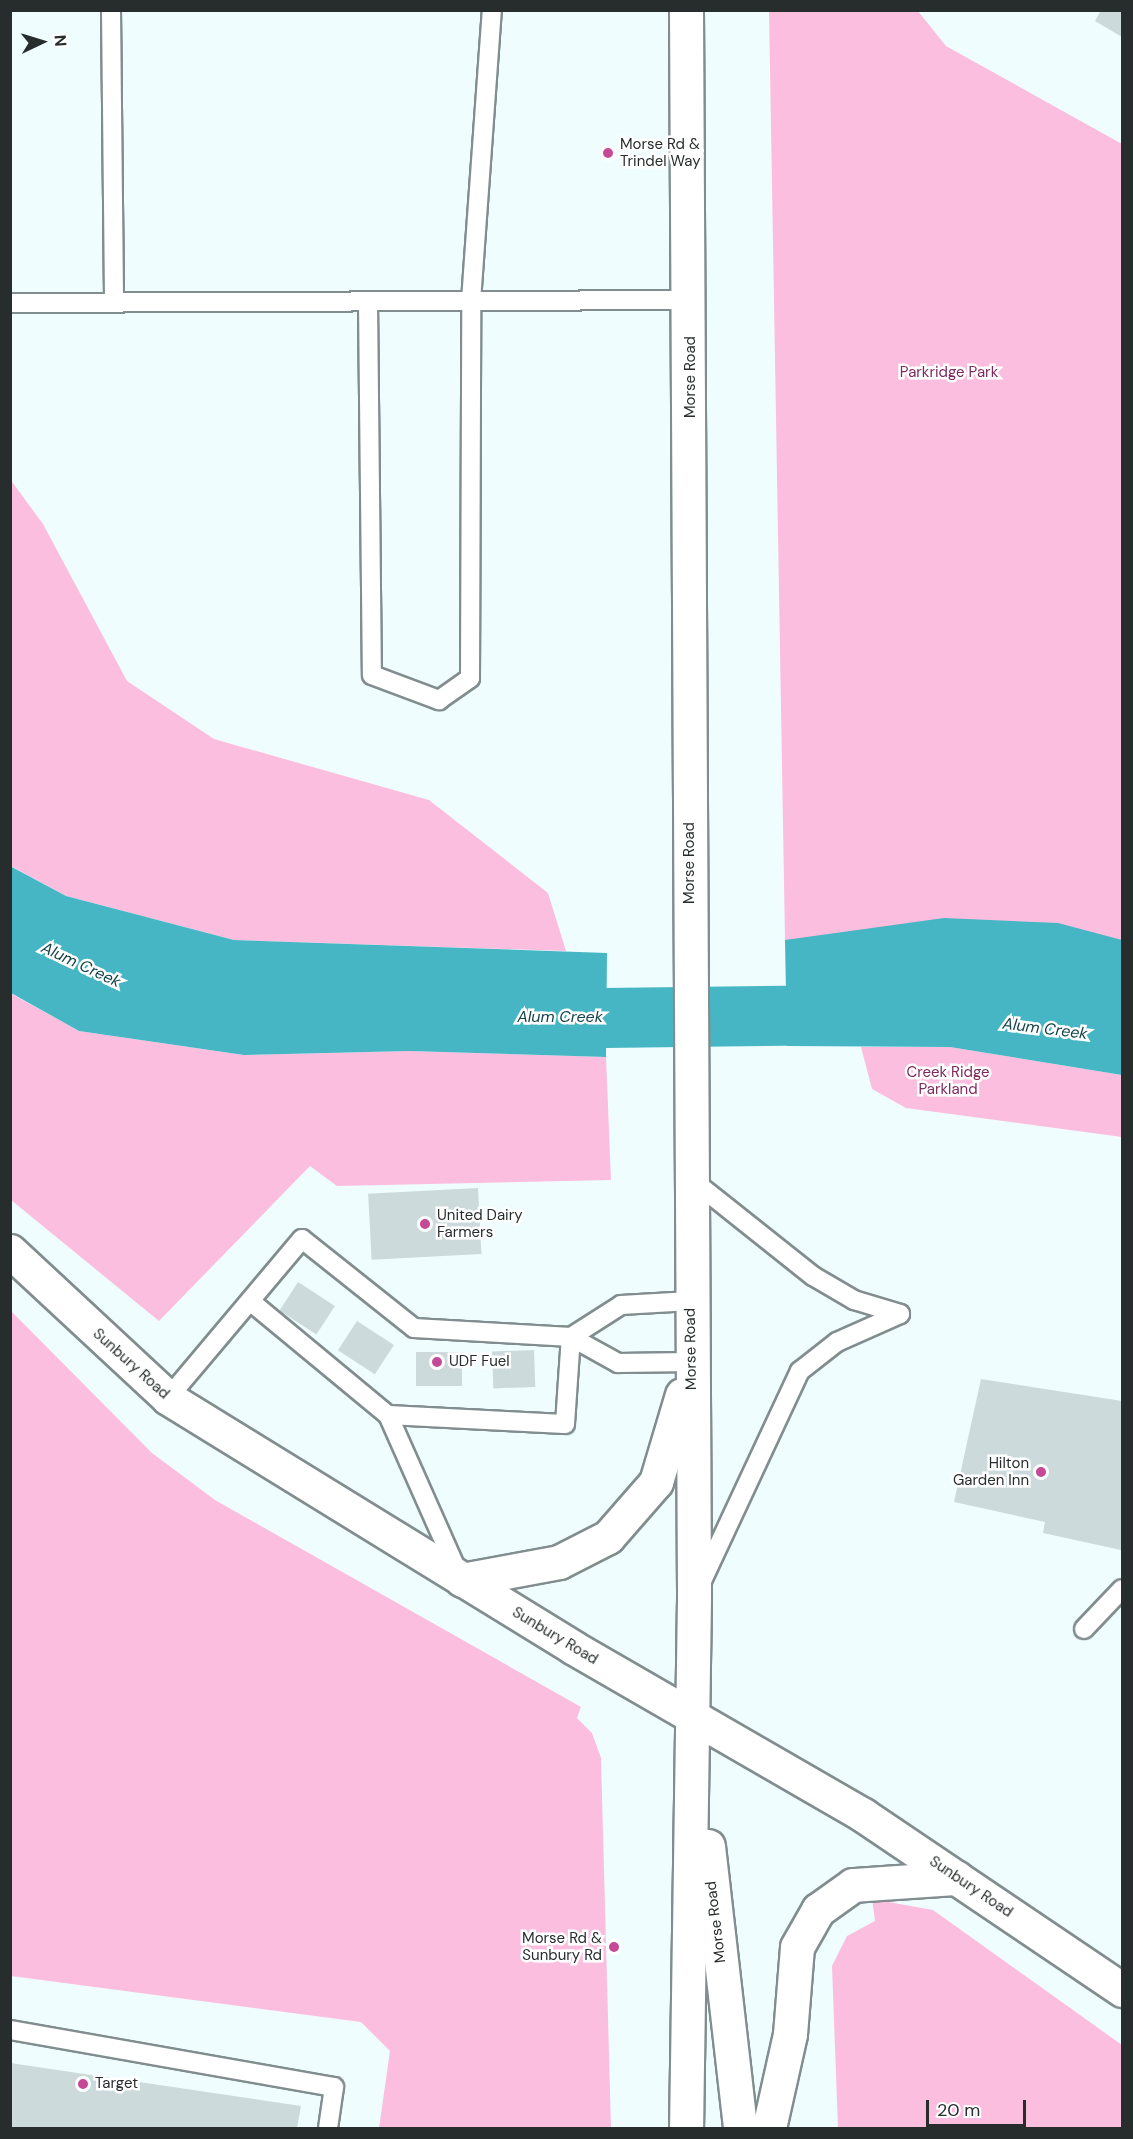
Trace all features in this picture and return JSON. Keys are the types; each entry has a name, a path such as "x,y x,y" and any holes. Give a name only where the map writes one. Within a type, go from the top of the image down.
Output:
{"main road":[{"name":"Morse Road","path":"686,10 690,300 691,1301 694,1599 686,2128"},
{"name":"Sunbury Road","path":"10,1251 168,1398 462,1580 863,1815 1122,1990"},
{"path":"462,1580 559,1562 608,1537 656,1482 692,1362"},
{"name":"Morse Road","path":"692,1716 740,2128"},
{"path":"769,2128 790,2034 797,1947 818,1910 853,1885 957,1878"}],"lane":[{"path":"111,10 114,303"},
{"path":"368,302 372,675 439,700 470,678 471,301 492,10"},
{"path":"10,303 690,300"},
{"path":"691,1179 813,1276 854,1300 900,1314 837,1342 800,1371 694,1599"},
{"path":"168,1398 302,1239 414,1328 571,1337 618,1363 692,1362"},
{"path":"250,1301 388,1414 462,1580"},
{"path":"571,1337 621,1305 691,1301"},
{"path":"388,1414 565,1424 571,1337"},
{"path":"1084,1629 1122,1589"},
{"path":"10,2030 334,2087 328,2128"}],"green space":[{"name":"Parkridge Park","path":"769,11 918,11 946,46 1122,144 1122,1020 907,994 785,940"},
{"path":"10,479 43,524 127,681 214,739 429,800 548,893 566,951 234,940 66,896 11,866"},
{"path":"10,993 79,1031 244,1055 409,1051 606,1057 611,1180 337,1186 310,1166 159,1321 11,1200"},
{"name":"Creek Ridge Parkland","path":"861,1047 950,1047 1122,1075 1122,1137 906,1108 872,1089"},
{"path":"11,1311 152,1453 215,1500 581,1707 577,1718 592,1733 601,1758 611,2128 379,2128 390,2051 361,2022 11,1976"},
{"path":"872,1899 933,1910 1122,2045 1122,2128 838,2128 832,1966 847,1936 875,1921"}],"water":[{"path":"10,866 66,896 234,940 607,953 606,1057 409,1051 244,1055 79,1031 11,993"},
{"path":"944,918 1058,923 1122,940 1122,1075 950,1047 787,1046 785,940"}],"building":[{"path":"1101,10 1122,10 1122,37 1095,21"},
{"name":"United Dairy Farmers","path":"478,1188 481,1254 372,1260 368,1194"},
{"path":"298,1282 335,1306 316,1334 279,1311"},
{"path":"357,1321 394,1345 375,1374 338,1350"},
{"path":"534,1350 535,1387 493,1388 492,1351"},
{"path":"416,1352 462,1352 462,1386 416,1386"},
{"name":"Hilton Garden Inn","path":"981,1379 1122,1401 1121,1550 1043,1533 1045,1522 954,1502"},
{"name":"Target","path":"10,2063 301,2106 297,2128 10,2128"}],"waterway":[{"name":"Alum Creek","path":"524,1019 869,1015"}],"place":[{"name":"Morse Rd & Trindel Way","path":"608,153"},
{"name":"United Dairy Farmers","path":"425,1224"},
{"name":"UDF Fuel","path":"437,1362"},
{"name":"Hilton Garden Inn","path":"1041,1472"},
{"name":"Morse Rd & Sunbury Rd","path":"614,1947"},
{"name":"Target","path":"83,2084"}]}
